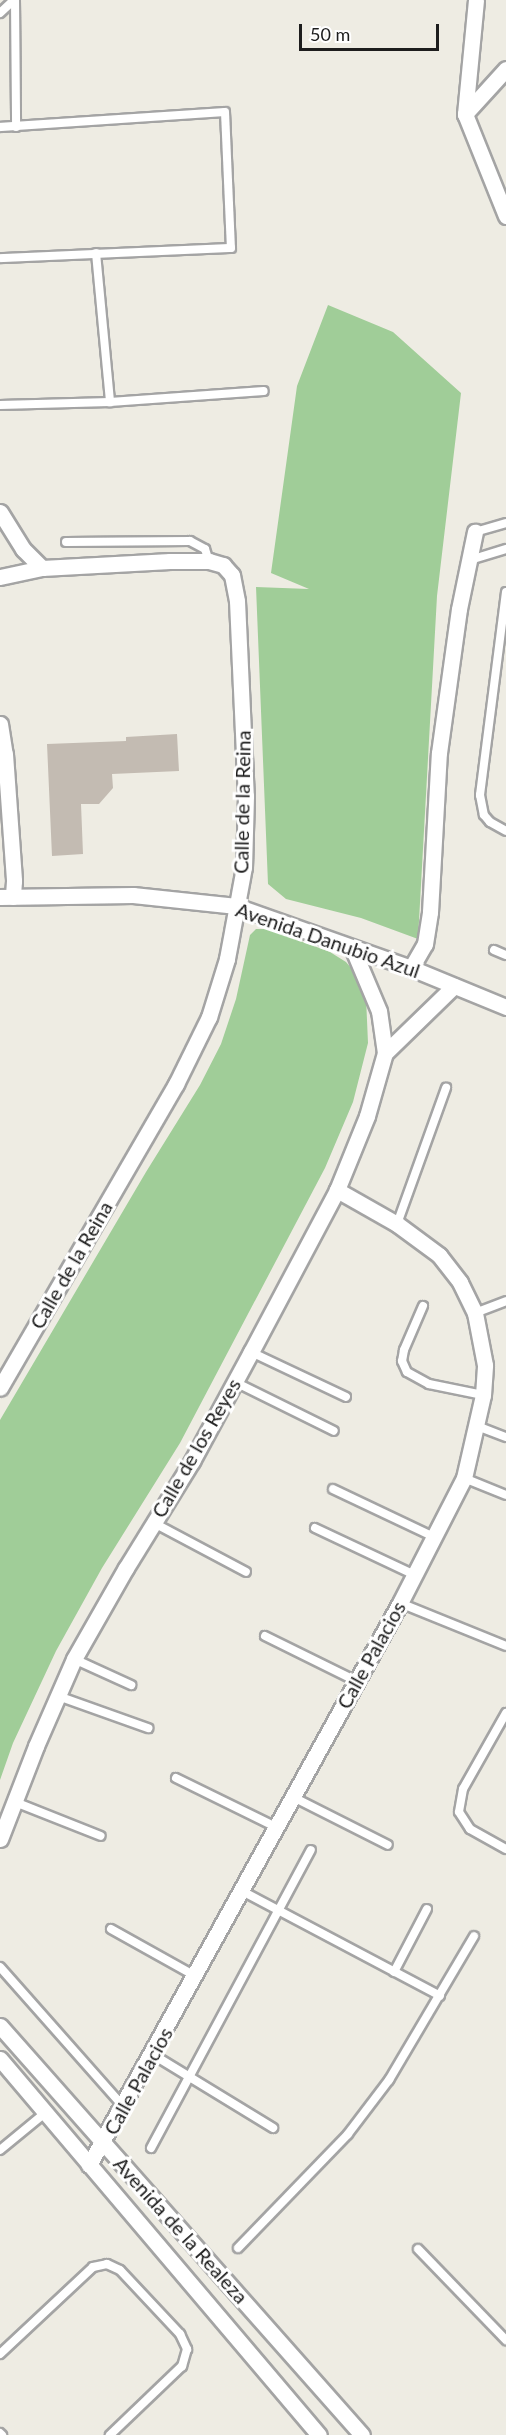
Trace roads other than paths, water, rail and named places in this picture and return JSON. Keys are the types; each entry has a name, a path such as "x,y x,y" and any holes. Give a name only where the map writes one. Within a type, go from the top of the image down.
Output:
{"street":[{"path":"476,0 465,114 506,216"},
{"path":"465,114 506,69"},
{"path":"0,512 23,549 42,568"},
{"path":"411,968 425,944 430,912 439,753 450,666 475,532"},
{"path":"0,577 42,568 209,561"},
{"name":"Calle de la Reina","path":"0,1388 192,1055 209,1017 224,969 244,867 246,796 239,623 232,575 223,565 209,561"},
{"path":"0,724 14,881 6,897"},
{"name":"Avenida Danubio Azul","path":"6,897 133,895 236,906 411,968 506,1007"},
{"name":"Calle de los Reyes","path":"0,1839 74,1659 192,1461 235,1382 337,1190 367,1116 385,1053 379,1011 352,947"},
{"name":"Calle de los Reyes","path":"385,1053 454,986"},
{"name":"Calle Palacios","path":"89,2165 400,1603 464,1478 483,1395 485,1365 476,1313 460,1282 439,1255 397,1224 337,1190"},
{"name":"Avenida de la Realeza","path":"0,2026 362,2435"},
{"name":"Avenida de la Realeza","path":"0,2059 319,2435"}],"lane":[{"path":"0,13 14,0"},
{"path":"14,0 16,127"},
{"path":"0,127 225,112 231,248 0,258"},
{"path":"96,253 110,402"},
{"path":"0,405 110,402 264,391"},
{"path":"475,532 506,523"},
{"path":"66,542 190,541 205,549 209,561"},
{"path":"468,560 506,549"},
{"path":"506,592 480,795 484,815 490,822 506,831"},
{"path":"494,950 506,955"},
{"path":"397,1224 446,1088"},
{"path":"476,1313 506,1301"},
{"path":"423,1306 404,1350 402,1361 407,1372 429,1384 483,1395"},
{"path":"251,1352 346,1396"},
{"path":"235,1382 334,1431"},
{"path":"477,1426 506,1437"},
{"path":"464,1478 506,1495"},
{"path":"333,1489 435,1537"},
{"path":"154,1523 246,1572"},
{"path":"315,1528 415,1575"},
{"path":"400,1603 506,1647"},
{"path":"265,1636 356,1681"},
{"path":"74,1659 131,1685"},
{"path":"58,1696 148,1728"},
{"path":"506,1713 463,1789 459,1812 470,1829 506,1849"},
{"path":"176,1778 276,1827"},
{"path":"293,1797 388,1845"},
{"path":"15,1802 100,1836"},
{"path":"151,2148 311,1850"},
{"path":"242,1891 440,1996"},
{"path":"394,1972 427,1909"},
{"path":"111,1929 195,1976"},
{"path":"238,2248 348,2134 389,2080 474,1935"},
{"path":"0,1967 123,2106"},
{"path":"152,2054 273,2128"},
{"path":"0,2150 45,2113"},
{"path":"418,2250 506,2340"},
{"path":"0,2354 93,2267 107,2264 120,2270 180,2334 187,2349 182,2366 110,2435"}]}
